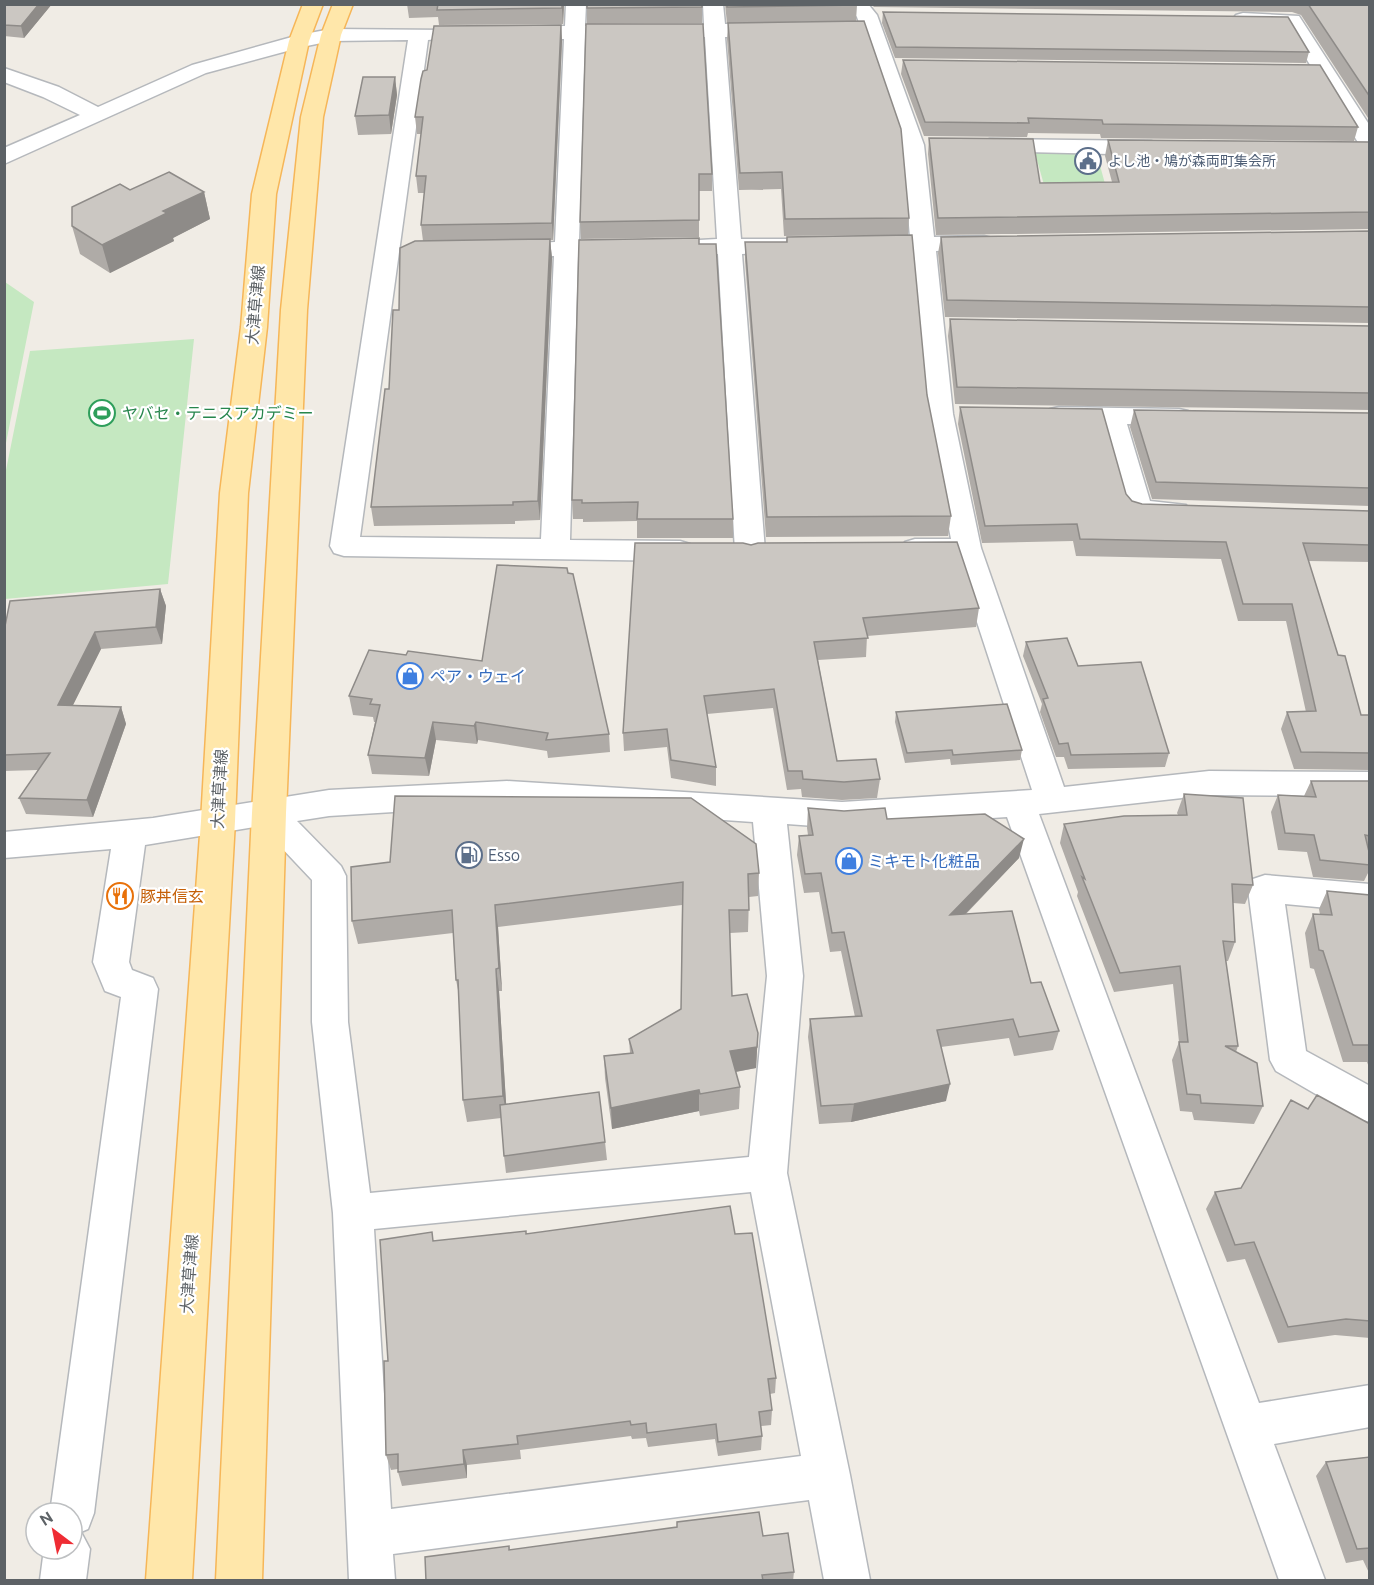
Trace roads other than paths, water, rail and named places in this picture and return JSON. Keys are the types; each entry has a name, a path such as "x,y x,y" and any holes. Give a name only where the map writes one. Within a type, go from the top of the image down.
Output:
{"main road":[{"name":"大津草津線","path":"170,1581 218,821 234,493 254,327 264,194 299,41 313,4"},
{"path":"239,1581 269,813 294,310 312,117 332,35 344,4"}],"street":[{"path":"555,550 576,4"},
{"path":"419,34 400,251 344,546 738,551 729,247 713,4"},
{"path":"849,30 865,16 890,15"},
{"path":"865,16 913,145 924,244 943,326 967,548 1035,802 1246,1427 1302,1581"},
{"path":"1221,19 1292,20 1370,144"},
{"path":"491,33 793,30"},
{"path":"4,157 199,69 299,41 332,35 455,34"},
{"path":"885,66 909,66"},
{"path":"1300,70 1324,71"},
{"path":"4,74 51,92 98,115"},
{"path":"913,145 936,145"},
{"path":"971,146 1170,148"},
{"path":"1346,150 1370,150"},
{"path":"844,245 1006,243"},
{"path":"483,250 809,246"},
{"path":"1031,415 1205,417"},
{"path":"1111,416 1138,510 1207,512"},
{"path":"887,549 967,548"},
{"path":"4,845 130,834 329,803 507,793 842,815 1035,802 1209,783 1370,784"},
{"path":"769,810 785,976 767,1173 847,1581"},
{"path":"269,813 328,876 330,1022 353,1213 372,1581"},
{"path":"74,1501 140,989 118,980 111,962 130,834"},
{"path":"1370,898 1265,889 1289,1060 1370,1106"},
{"path":"353,1213 767,1173"},
{"path":"1246,1427 1370,1406"},
{"path":"370,1534 828,1475"},
{"path":"63,1581 66,1561"}],"place":[{"name":"よし池・鳩が森両町集会所","path":"1088,161"},
{"name":"ヤバセ・テニスアカデミー","path":"102,413"},
{"name":"ペア・ウェイ","path":"410,676"},
{"name":"Esso","path":"469,855"},
{"name":"ミキモト化粧品","path":"849,861"},
{"name":"豚丼信玄","path":"120,896"}]}
